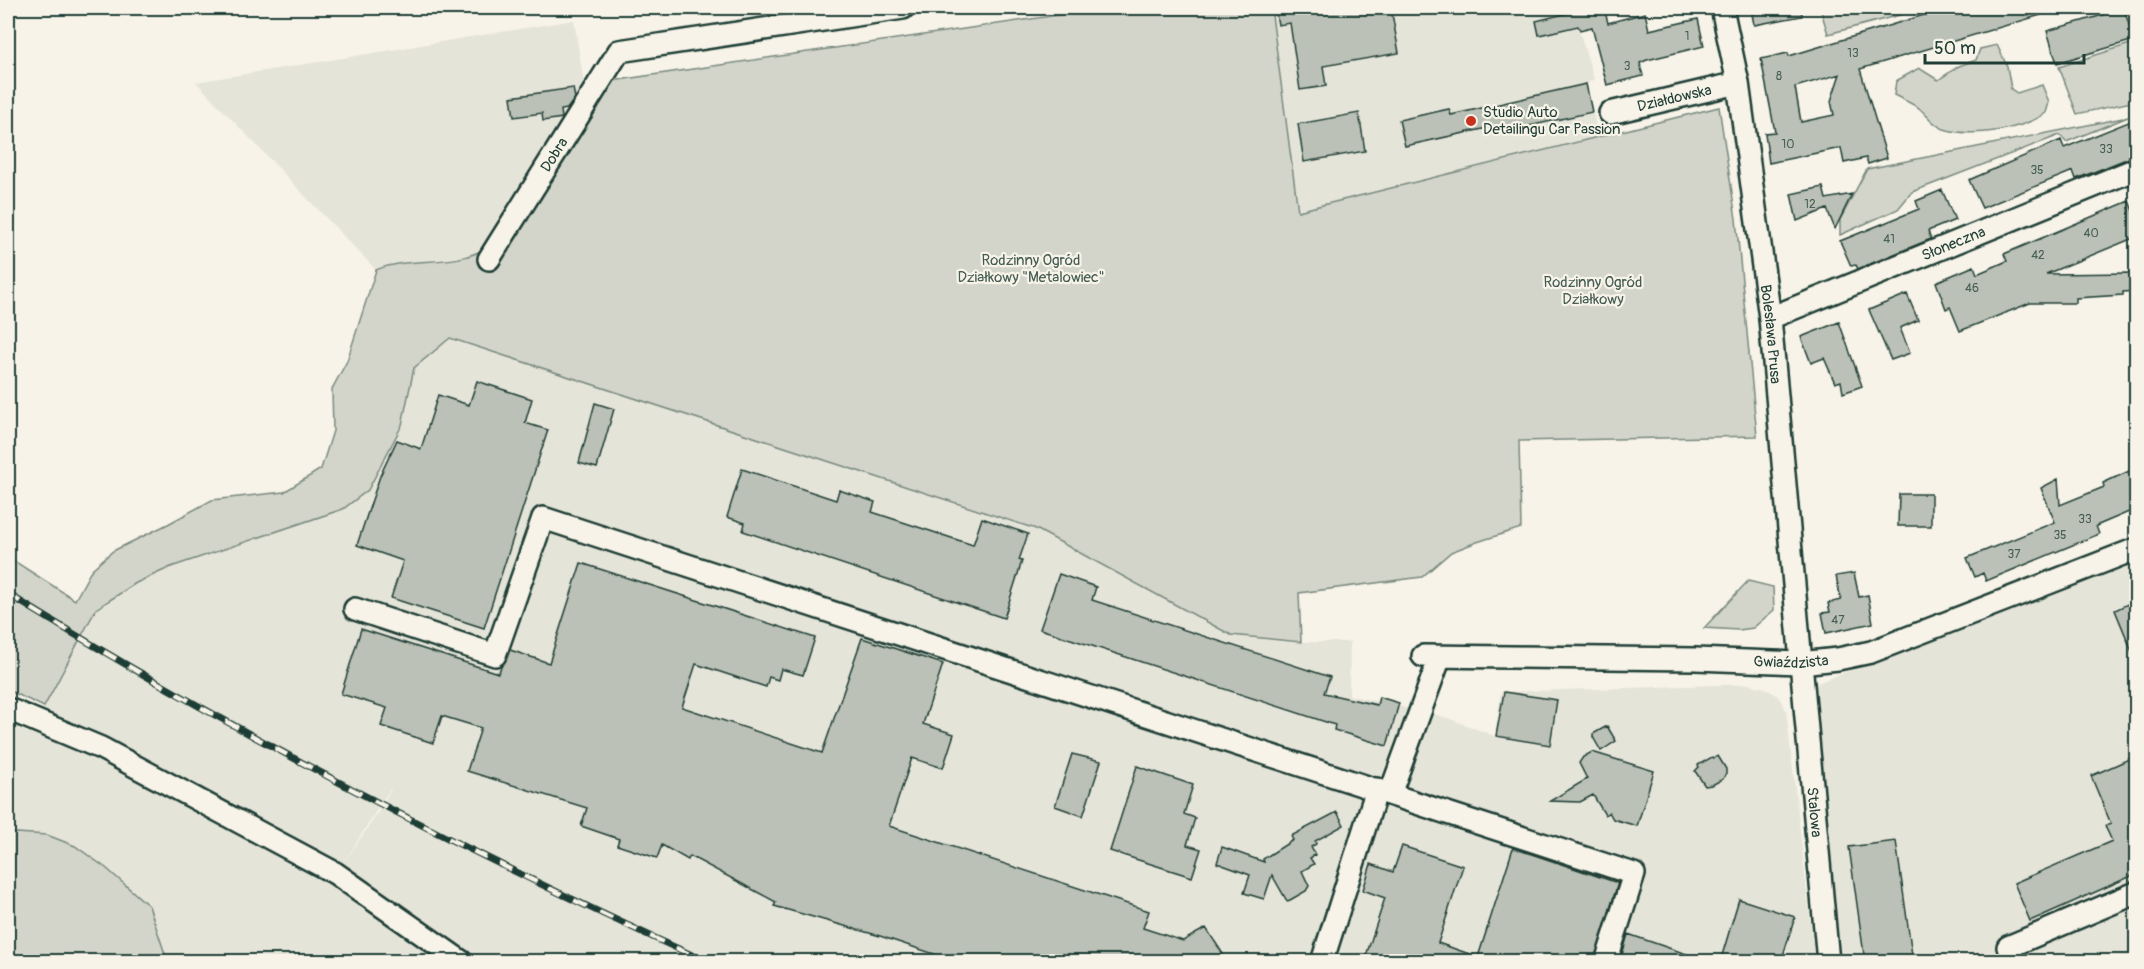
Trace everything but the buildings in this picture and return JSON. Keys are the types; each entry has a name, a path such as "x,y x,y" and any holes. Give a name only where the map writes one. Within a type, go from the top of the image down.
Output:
{"street":[{"path":"860,11 903,8"},
{"name":"Bolesława Prusa","path":"1722,8 1738,83 1770,318 1800,663"},
{"name":"Dobra","path":"489,259 619,51 860,11"},
{"name":"Działdowska","path":"1610,113 1738,83"},
{"name":"Słoneczna","path":"1770,318 2136,169"},
{"path":"355,609 495,655 543,518 1634,874 1606,962"},
{"name":"Gwiaździsta","path":"1383,791 1432,657 1695,659 1800,663 1838,659 1871,652 2136,549"},
{"name":"Stalowa","path":"1800,663 1828,962"},
{"path":"8,709 101,748 335,873 462,962"},
{"path":"1322,962 1383,791"},
{"path":"2014,962 2008,947 2136,893"}],"shaded area":[{"path":"1271,8 1572,8 1594,79 1587,84 1599,139 1298,211"},
{"path":"574,20 585,90 488,247 478,253 451,261 390,264 376,270 196,82"},
{"path":"450,338 1036,529 1231,635 1301,642 1350,642 1349,695 1445,717 1495,736 1501,692 1749,684 1765,688 1778,696 1786,710 1815,961 8,962 8,723 28,733 95,609 136,583 171,567 343,509 402,425 414,368","holes":["391,789 377,814 343,864"]},
{"path":"2136,558 2136,961 1841,961 1815,684"}],"green space":[{"name":"Rodzinny Ogród Działkowy \"Metalowiec\"","path":"1106,8 1271,8 1298,211 1719,107 1736,219 1757,436 1519,441 1521,528 1451,552 1422,577 1299,593 1301,642 1231,635 1036,529 450,338 414,368 402,425 368,490 343,509 171,567 136,583 96,609 44,707 8,690 8,557 75,600 92,569 113,551 212,500 284,492 321,469 333,431 332,389 347,361 376,270 404,263 461,258 488,247 605,82"},
{"path":"1820,8 1926,8 1828,34"},
{"path":"2133,43 2136,59 2136,101 2077,114 2059,67"},
{"path":"1997,45 2007,66 2011,89 2017,93 2042,85 2049,102 2046,113 2024,124 1997,131 1956,132 1940,127 1919,108 1894,95 1896,81 1919,68 1938,80 1959,66 1976,60 1980,49"},
{"path":"2128,117 2066,142 2060,135 1912,192 1898,209 1840,235 1840,220 1867,169"},
{"path":"1748,581 1773,587 1774,610 1753,628 1739,630 1704,628"},
{"path":"17,833 47,835 75,846 106,868 149,906 166,957 164,961 8,961 8,835"}],"railway":[{"path":"8,594 178,694 352,789 528,878 707,962"}],"place":[{"name":"Studio Auto Detailingu Car Passion","path":"1471,121"}],"park label":[{"name":"Rodzinny Ogród Działkowy","path":"1593,290"}]}
